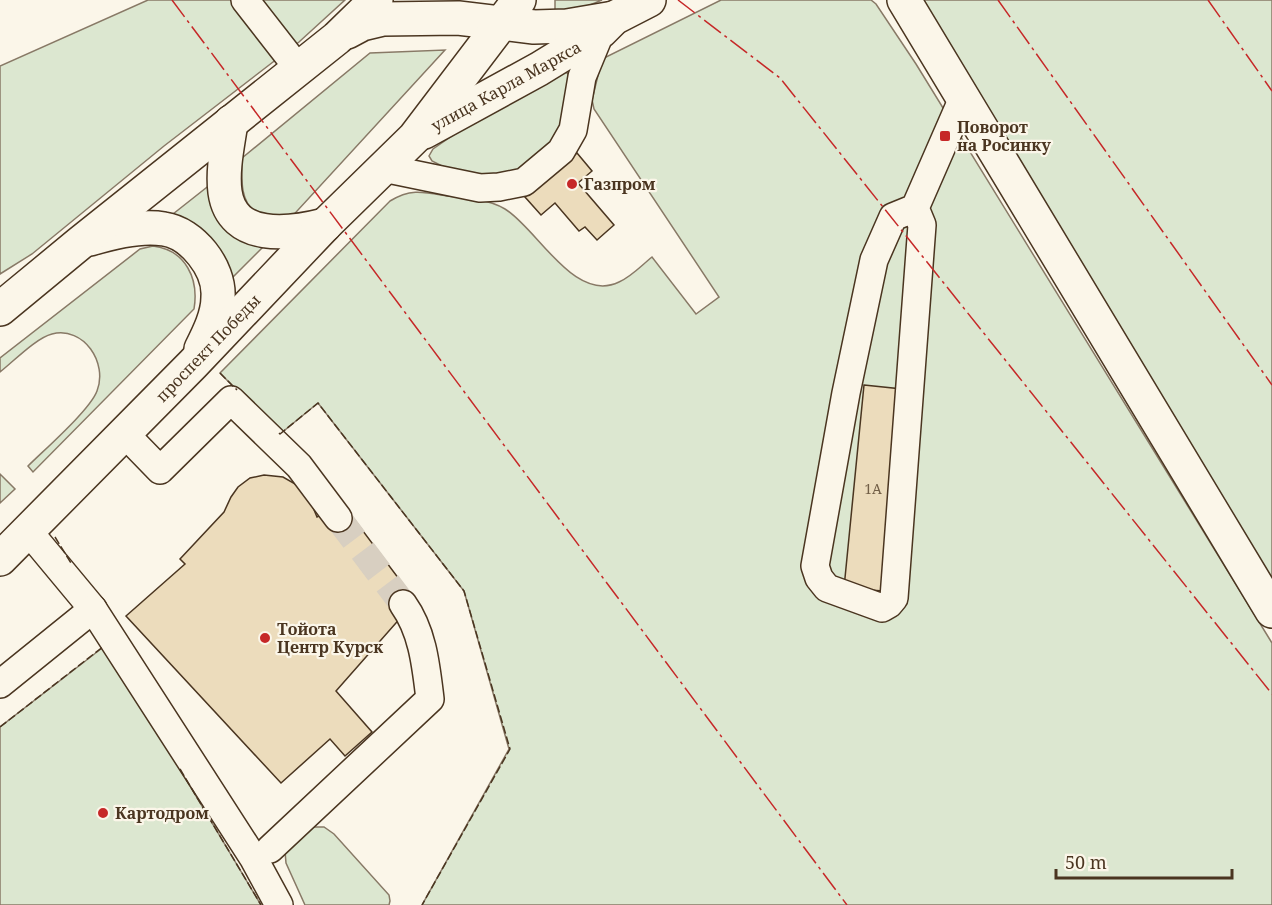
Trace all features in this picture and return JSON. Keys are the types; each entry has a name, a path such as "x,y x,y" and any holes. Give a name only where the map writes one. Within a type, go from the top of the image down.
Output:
{"main road":[{"path":"0,309 337,38 376,0"},
{"name":"улица Карла Маркса","path":"415,136 514,83 649,0"},
{"path":"904,0 1272,612"},
{"path":"337,38 362,24 383,19 458,18 510,11 534,27 608,25"},
{"name":"улица Карла Маркса","path":"415,136 510,11"},
{"path":"231,122 225,168 225,192 229,207 242,221 256,229 269,232 304,230 325,225"},
{"name":"проспект Победы","path":"0,559 125,434 325,225 415,136"},
{"path":"80,243 113,232 165,229 187,239 203,254 212,268 219,295 212,327 193,364"}],"street":[{"path":"245,0 298,68"},
{"path":"383,168 480,188 500,188 524,182 561,151 573,130 582,77 608,25"},
{"path":"915,208 922,225 895,586 894,598 882,608 827,588 819,578 815,566 873,260 893,217 915,208 963,98"},
{"path":"125,434 160,470 231,400 299,466 338,518"},
{"path":"29,532 93,609 254,859 279,905"},
{"path":"270,849 430,699 424,652 411,614 403,604"},
{"path":"0,684 93,609"}],"green space":[{"path":"148,0 345,0 299,42 164,146 32,254 0,274 0,66"},
{"path":"555,0 602,0 568,14 555,10"},
{"path":"721,0 871,0 876,4 916,64 1272,643 1272,905 422,905 509,749 464,591 318,403 280,434 220,373 390,201 411,193 424,192 477,200 505,209 517,218 557,261 587,283 602,286 619,282 652,257 696,314 719,297 594,109 592,100 602,59"},
{"path":"916,0 1272,0 1272,587"},
{"path":"445,50 287,222 262,215 250,207 242,187 242,158 370,53"},
{"path":"565,71 571,77 560,132 551,144 518,170 491,178 444,167 432,161 429,156 433,149 478,118"},
{"path":"211,184 266,244 230,280 223,257 212,239 196,226 173,214"},
{"path":"153,246 174,253 188,268 194,287 194,309 33,472 28,466 93,399 100,380 99,369 91,349 83,341 64,333 52,334 39,340 0,372 0,358 140,249"},
{"path":"0,474 15,489 0,503"},
{"name":"Картодром","path":"106,645 261,905 0,905 0,727"},
{"path":"313,827 324,827 334,834 389,895 389,905 305,905 286,863 285,851"}],"building":[{"path":"577,153 592,171 578,183 614,225 597,240 585,227 579,231 555,203 541,215 525,197"},
{"path":"864,385 902,389 883,591 844,588"},
{"name":"Тойота Центр Курск","path":"264,475 283,477 297,485 310,500 317,517 348,511 402,583 403,615 336,691 372,732 345,756 330,739 281,783 126,616 185,564 180,559 224,512 238,487 250,478"}],"tunnel":[{"path":"338,518 403,604"}],"fence":[{"path":"220,373 237,390"},
{"path":"279,433 318,403 464,591 510,749 422,905"},
{"path":"55,537 71,563"},
{"path":"0,727 104,646"},
{"path":"180,769 261,905"}],"power":[{"path":"172,0 847,905"},
{"path":"678,0 780,78 1272,694"},
{"path":"998,0 1272,385"},
{"path":"1208,0 1272,91"}],"place":[{"name":"Поворот на Росинку","path":"945,136"},
{"name":"Газпром","path":"572,184"},
{"name":"Тойота Центр Курск","path":"265,638"},
{"name":"Картодром","path":"103,813"}]}
